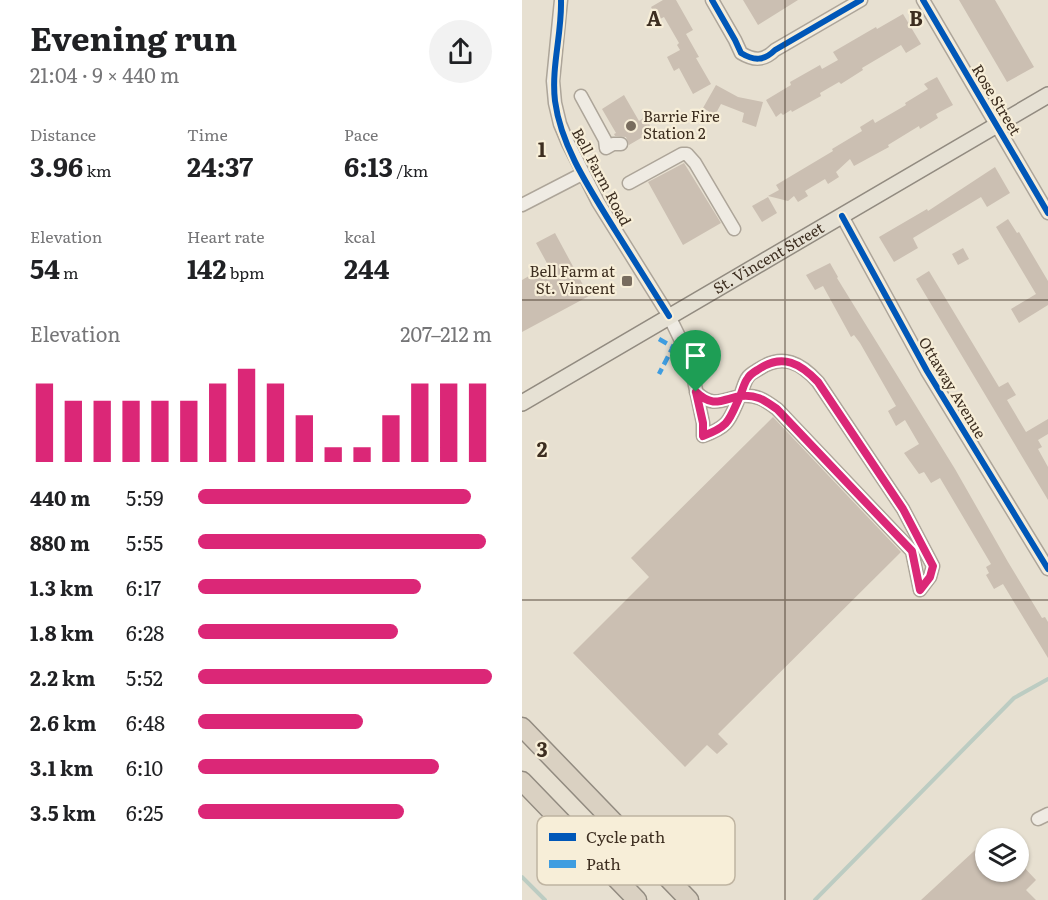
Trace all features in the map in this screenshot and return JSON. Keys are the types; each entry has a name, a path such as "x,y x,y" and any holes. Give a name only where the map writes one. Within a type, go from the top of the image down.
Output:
{"highway":[{"path":"522,727 608,816"},
{"path":"522,781 556,816"},
{"path":"623,885 637,900"},
{"path":"675,885 689,900"}],"main road":[{"name":"St. Vincent Street","path":"522,403 1048,95"}],"street":[{"name":"Bell Farm Road","path":"561,0 553,81 555,103 568,143 582,174 669,316 689,357 703,423 703,436 715,432 730,421 740,396"},
{"path":"712,0 741,53 764,59 775,50 861,0"},
{"name":"Rose Street","path":"923,0 1048,213"},
{"path":"581,96 605,140 606,148 617,142"},
{"path":"629,183 682,154 687,154 695,163 734,230"},
{"path":"522,205 582,174"},
{"name":"Ottaway Avenue","path":"842,216 927,371 1048,569"},
{"path":"696,392 714,403 751,395 777,409 912,551 920,590 930,577 933,566 903,509 818,382 807,370 794,361 780,360 766,364 748,376 740,396"}],"building":[{"path":"663,0 676,0 693,30 686,34 711,84 693,94 679,68 674,71 667,57 680,50 677,45 679,43 664,17 658,20 651,7"},
{"path":"743,0 798,0 758,25"},
{"path":"959,0 995,0 1034,67 1007,82"},
{"path":"903,14 921,44 906,53 901,45 862,68 863,70 841,84 839,82 820,93 821,96 792,112 791,110 783,115 781,113 776,117 766,100 791,85 790,82 820,65 822,69 838,60 833,52"},
{"path":"937,77 953,105 936,114 938,118 920,129 919,126 888,145 889,147 854,166 850,159 836,172 839,177 828,184 825,179 805,191 808,196 798,202 794,196 788,201 768,196 779,190 776,185 862,131 860,127 873,119 875,123 906,105 905,103 928,89 924,84"},
{"path":"716,85 738,97 763,102 756,127 742,122 744,113 721,104 715,115 703,108"},
{"name":"Barrie Fire Station 2","path":"624,95 639,121 645,117 653,131 629,145 626,137 615,136 616,133 602,109"},
{"path":"684,163 721,223 683,245 648,182"},
{"path":"995,167 1010,193 987,207 981,197 913,238 918,248 894,262 879,237 927,209 928,211"},
{"path":"768,197 777,213 762,222 752,206"},
{"path":"1008,219 1017,233 1019,232 1048,281 1048,305 1019,323 1011,309 1036,294 996,227"},
{"path":"555,233 589,296 522,332 522,280 548,265 536,243"},
{"path":"963,248 969,259 958,265 952,254"},
{"path":"830,263 1042,618 1045,617 1048,622 1048,658 1003,584 994,589 986,575 989,573 986,567 991,564 940,478 931,483 924,472 919,474 904,453 919,444 905,420 896,426 888,411 896,406 860,343 854,335 851,337 823,286 815,290 806,275"},
{"path":"929,271 999,387 1008,382 1016,395 1007,400 1026,432 1048,419 1048,434 1038,440 1042,447 1038,449 1048,467 1048,500 916,279"},
{"path":"773,417 901,552 718,734 728,744 717,754 707,745 685,767 573,653 649,577 631,558"},
{"path":"975,850 975,882 1029,882 1029,873 1036,880 1026,890 1036,900 921,900"}],"waterway":[{"path":"815,900 1014,698 1048,679"},
{"path":"522,877 545,900"}],"marked path":[{"path":"659,339 673,347 659,374"}],"cycle path":[{"path":"561,0 554,88 558,118 578,168 669,316"},
{"path":"712,0 741,53 759,59 861,0"},
{"path":"923,0 1048,213"},
{"path":"842,216 927,371 1048,569"}],"place":[{"name":"Barrie Fire Station 2","path":"631,126"},
{"name":"Bell Farm at St. Vincent","path":"627,281"}],"route":[{"path":"696,392 703,423 703,436 715,432 730,421 740,396 751,395 777,409 912,551 920,590 930,577 933,566 903,509 818,382 807,370 794,361 780,360 766,364 748,376 740,396 714,403 696,392"}]}
